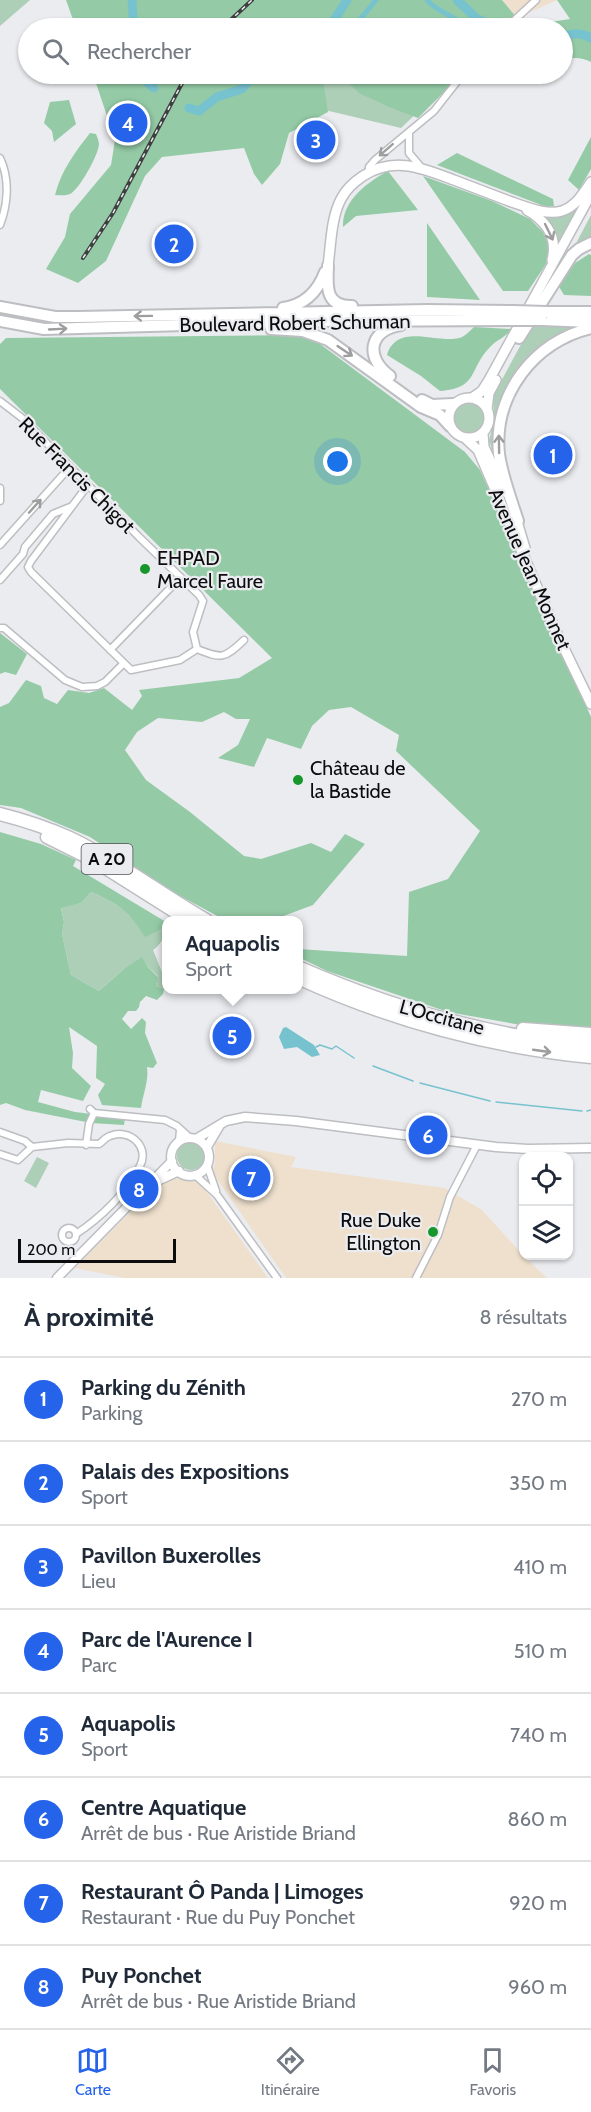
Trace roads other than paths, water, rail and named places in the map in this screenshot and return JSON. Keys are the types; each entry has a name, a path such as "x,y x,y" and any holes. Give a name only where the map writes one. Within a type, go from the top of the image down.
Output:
{"highway":[{"name":"A 20","path":"0,814 39,825 69,838 101,855 198,916"},
{"name":"A 20","path":"0,822 37,834 74,850 180,916"},
{"name":"L'Occitane","path":"303,969 342,986 397,1005 475,1027 591,1046"},
{"name":"L'Occitane","path":"303,980 371,1007 429,1026 534,1050 591,1057"},
{"path":"475,1027 591,1034"}],"main road":[{"path":"426,310 341,305 330,297 327,288 328,266 335,216 341,198 354,182 369,172 392,165 420,166 515,203 545,212 562,211 578,201 591,182"},
{"path":"472,398 485,387 591,194"},
{"path":"515,203 542,219 553,238 555,250 547,276"},
{"path":"208,324 303,331 328,340 418,405 440,416 456,434 465,438 478,436 483,433 489,422 487,409 492,387 591,204"},
{"path":"519,338 572,255 591,243"},
{"path":"244,314 292,307 302,302 311,296 320,284 328,266"},
{"name":"Boulevard Robert Schuman","path":"0,307 55,317 426,310 512,316"},
{"path":"548,315 591,310"},
{"name":"Boulevard Robert Schuman","path":"0,321 44,329 437,320 548,315 591,322"},
{"path":"437,320 384,330 378,335 374,345 374,356 378,364 384,372 423,401 432,405 453,404 462,399 472,398 481,402 487,409"},
{"path":"518,521 499,455 499,432 504,405 520,375 544,349 562,338 591,328"},
{"path":"450,426 449,415 453,404"},
{"name":"Avenue Jean Monnet","path":"483,433 484,447 518,521 532,566 591,694"},
{"name":"Avenue Jean Monnet","path":"465,438 478,450 591,704"}],"street":[{"path":"517,18 536,0"},
{"path":"369,172 369,167 375,160 440,105 456,84"},
{"path":"409,131 410,153 420,166"},
{"path":"0,158 4,166 7,198 0,225"},
{"name":"Rue Francis Chigot","path":"0,401 22,418 199,595 202,601 193,632 197,649"},
{"path":"0,545 70,467"},
{"path":"88,485 28,567 123,664 132,670 180,660 197,649 216,657 228,656 244,640"},
{"path":"0,488 0,501"},
{"path":"0,580 53,514 71,507"},
{"path":"110,650 180,578"},
{"path":"0,627 65,680 82,687 97,686 105,682 123,664"},
{"path":"86,1145 92,1111 156,1118 172,1123 207,1147 209,1153 207,1165 217,1195"},
{"path":"179,1141 193,1138 234,1118 257,1117 477,1145 528,1149 591,1148"},
{"path":"207,1147 220,1125"},
{"path":"57,1278 172,1161 180,1130"},
{"path":"0,1132 25,1141 32,1147"},
{"path":"0,1154 18,1160 32,1147 68,1143 99,1144 110,1136 123,1135 136,1139 144,1155 132,1180 93,1223 76,1234"},
{"path":"416,1278 438,1235 450,1197 477,1145"},
{"path":"172,1161 184,1174 195,1175 207,1165"},
{"path":"152,1183 179,1171"},
{"path":"195,1175 217,1195 277,1278"}],"water":[{"path":"286,1027 314,1045 320,1055 312,1057 297,1047 284,1049 279,1037 283,1028"}],"waterway":[{"path":"132,0 133,18"},
{"path":"335,18 347,0"},
{"path":"361,18 376,0"},
{"path":"427,0 453,18"},
{"path":"457,0 476,18"},
{"path":"573,35 591,38"},
{"path":"149,84 154,88"},
{"path":"189,108 199,111 217,97 242,89 246,84"},
{"path":"316,1047 320,1045 332,1049 336,1046 354,1058"},
{"path":"373,1066 413,1081"},
{"path":"420,1083 490,1101"},
{"path":"496,1102 582,1111"},
{"path":"587,1111 591,1110"}],"railway":[{"path":"233,18 252,0"},
{"path":"83,258 113,213 182,84"}],"place":[{"name":"Parc de l'Aurence I","path":"128,123"},
{"name":"Pavillon Buxerolles","path":"316,140"},
{"name":"Palais des Expositions","path":"174,244"},
{"name":"Parking du Zénith","path":"553,455"},
{"name":"EHPAD Marcel Faure","path":"145,569"},
{"name":"Château de la Bastide","path":"298,780"},
{"name":"Aquapolis","path":"232,1036"},
{"name":"Centre Aquatique","path":"428,1135"},
{"name":"Restaurant Ô Panda | Limoges","path":"251,1178"},
{"name":"Puy Ponchet","path":"139,1189"},
{"name":"Rue Duke Ellington","path":"433,1232"}]}
